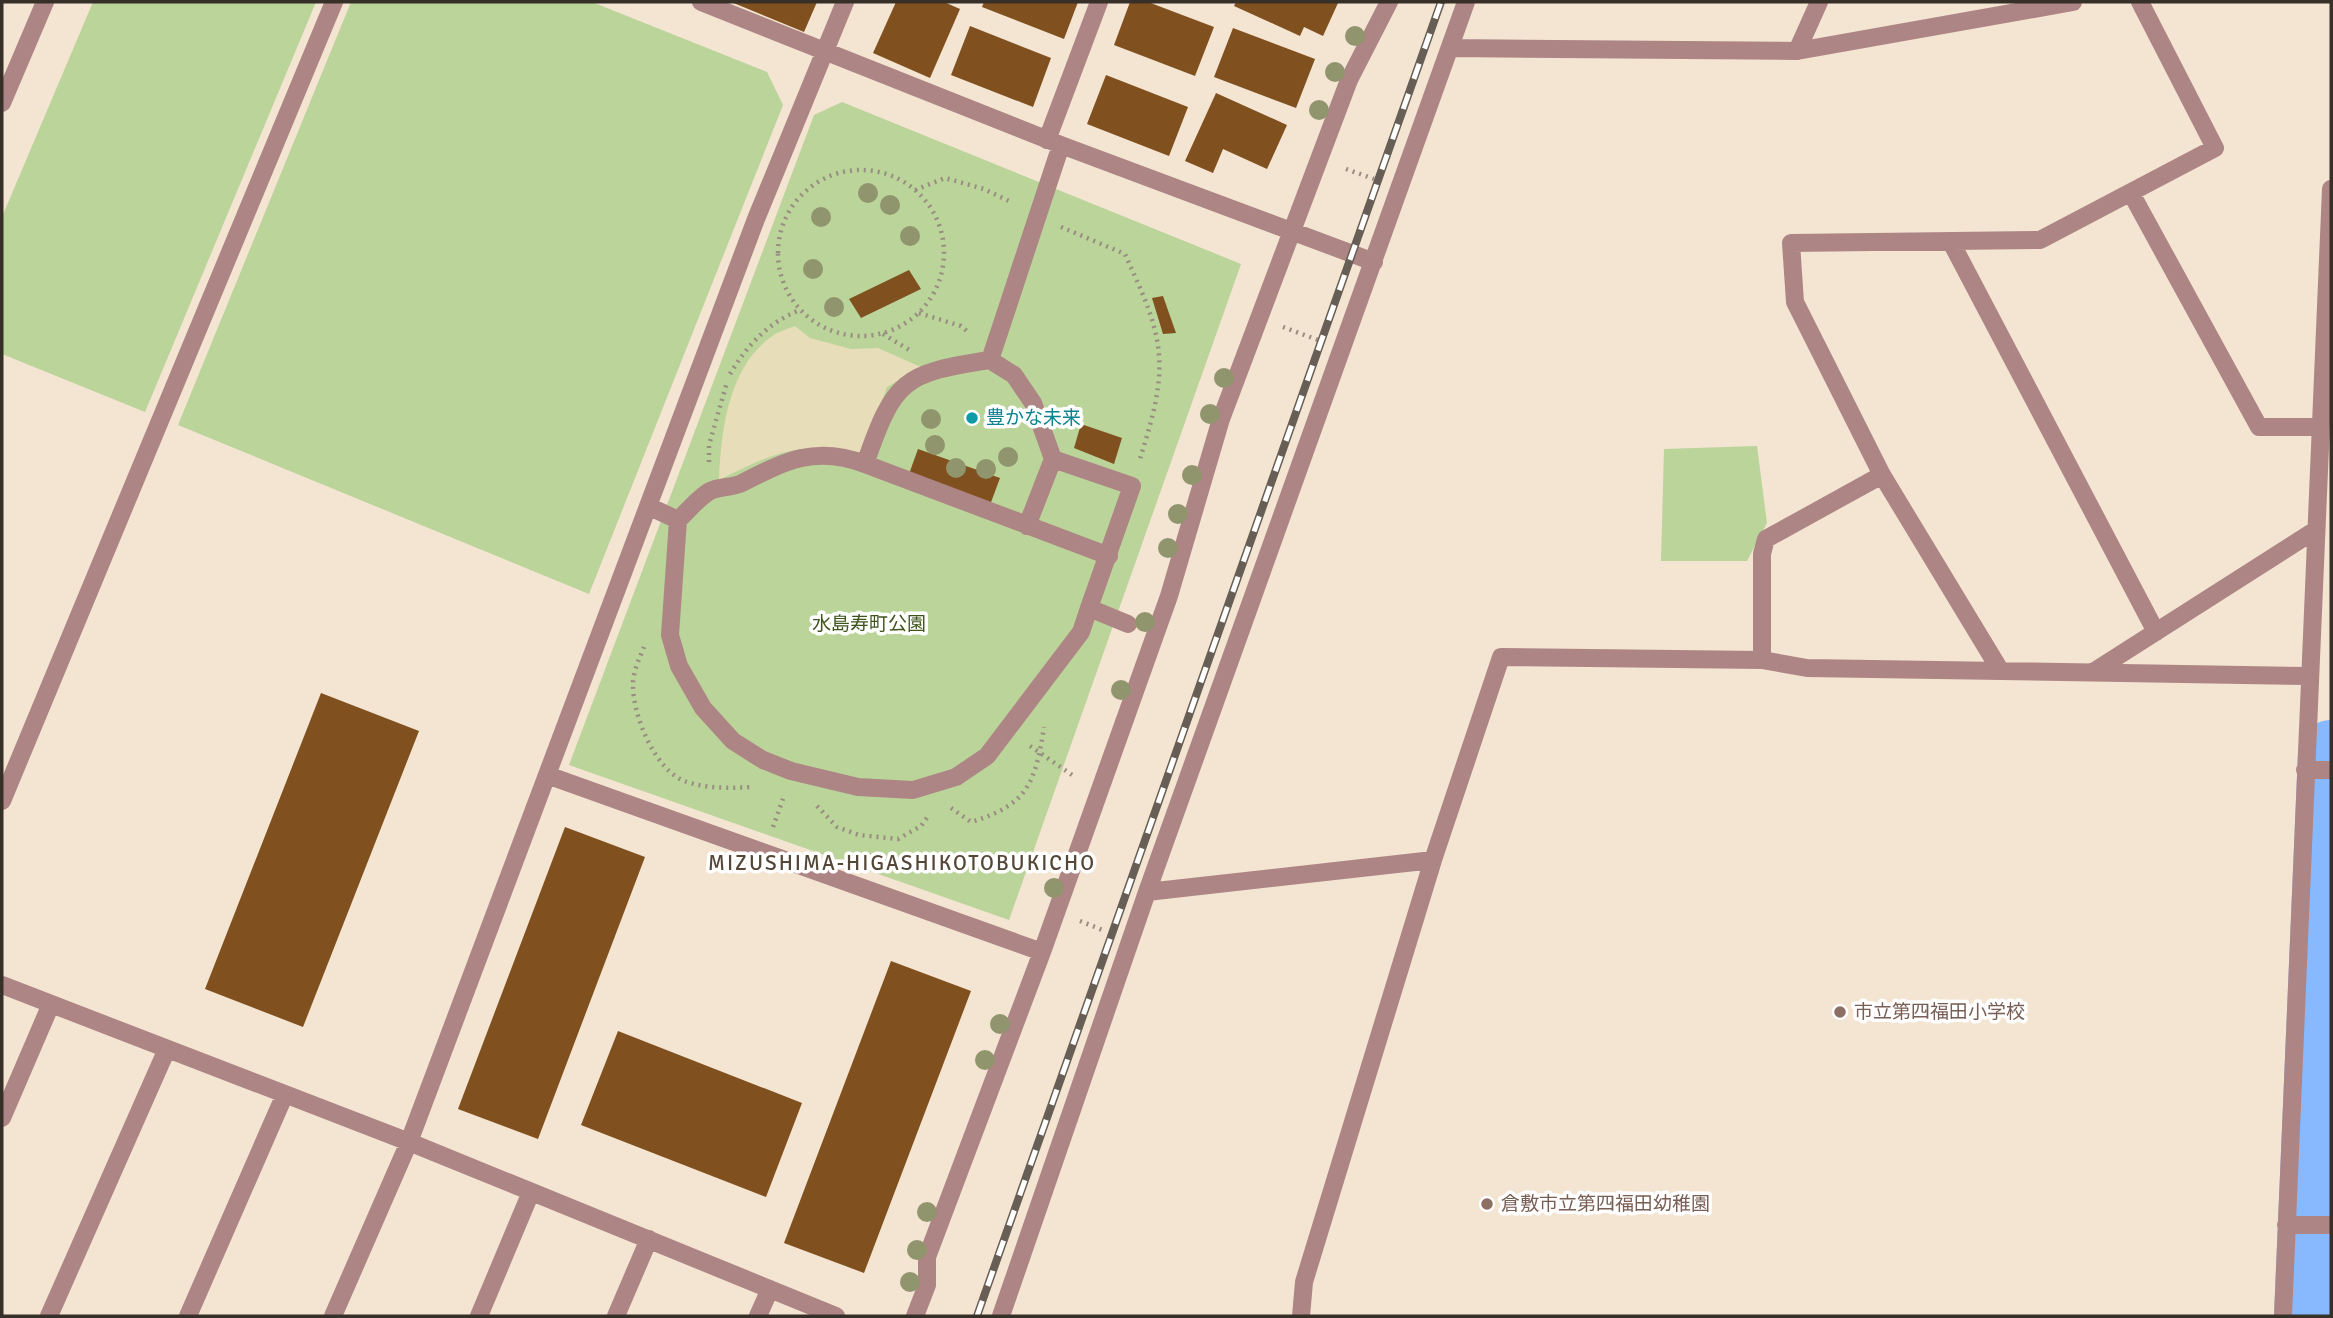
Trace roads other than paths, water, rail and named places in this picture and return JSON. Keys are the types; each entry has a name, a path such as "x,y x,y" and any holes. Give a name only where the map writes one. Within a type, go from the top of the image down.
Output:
{"street":[{"path":"2,103 46,2"},
{"path":"2,801 334,2"},
{"path":"701,2 1054,143 1374,262"},
{"path":"333,1316 409,1142 757,219 845,2"},
{"path":"990,360 1099,2"},
{"path":"915,1316 927,1285 928,1257 1042,952 1168,596 1221,419 1349,80 1390,2"},
{"path":"1001,1316 1147,892 1466,2"},
{"path":"1797,51 1819,2"},
{"path":"1450,48 1797,51 2073,2"},
{"path":"2000,670 1882,475 1795,302 1791,243 2040,240 2215,148 2140,2"},
{"path":"2283,1316 2293,1225 2318,770 2309,676 2331,189"},
{"path":"2131,192 2259,427 2319,427"},
{"path":"1951,242 2156,632"},
{"path":"864,464 886,408 904,385 936,368 990,360 1014,375 1033,403 1053,459 1027,526"},
{"path":"1053,459 1132,486 1109,556 1081,632 987,756 956,777 913,790 859,787 792,771 762,760 733,741 703,708 679,666 670,635 678,520 710,491 738,485 777,464 821,454 844,456 1109,556"},
{"path":"1762,660 1762,554 1766,539 1882,475"},
{"path":"648,506 678,520"},
{"path":"2093,673 2314,531"},
{"path":"1089,608 1128,624"},
{"path":"1301,1316 1304,1282 1433,860 1501,657 1762,660 1807,668 2309,676"},
{"path":"547,775 766,851 1042,952"},
{"path":"1147,892 1433,860"},
{"path":"2,985 409,1142 836,1316"},
{"path":"2,1118 51,1004"},
{"path":"49,1316 167,1049"},
{"path":"188,1316 285,1094"},
{"path":"479,1316 531,1192"},
{"path":"2293,1225 2329,1225"},
{"path":"616,1316 649,1239"},
{"path":"758,1316 770,1289"}],"waterway":[{"path":"2307,1316 2331,753"}],"railway":[{"path":"977,1316 1441,2"}],"place":[{"name":"豊かな未来","path":"972,418"},
{"name":"市立第四福田小学校","path":"1840,1012"},
{"name":"倉敷市立第四福田幼稚園","path":"1487,1204"}],"district":[{"name":"MIZUSHIMA-HIGASHIKOTOBUKICHO","path":"902,863"}],"park label":[{"name":"水島寿町公園","path":"869,624"}]}
